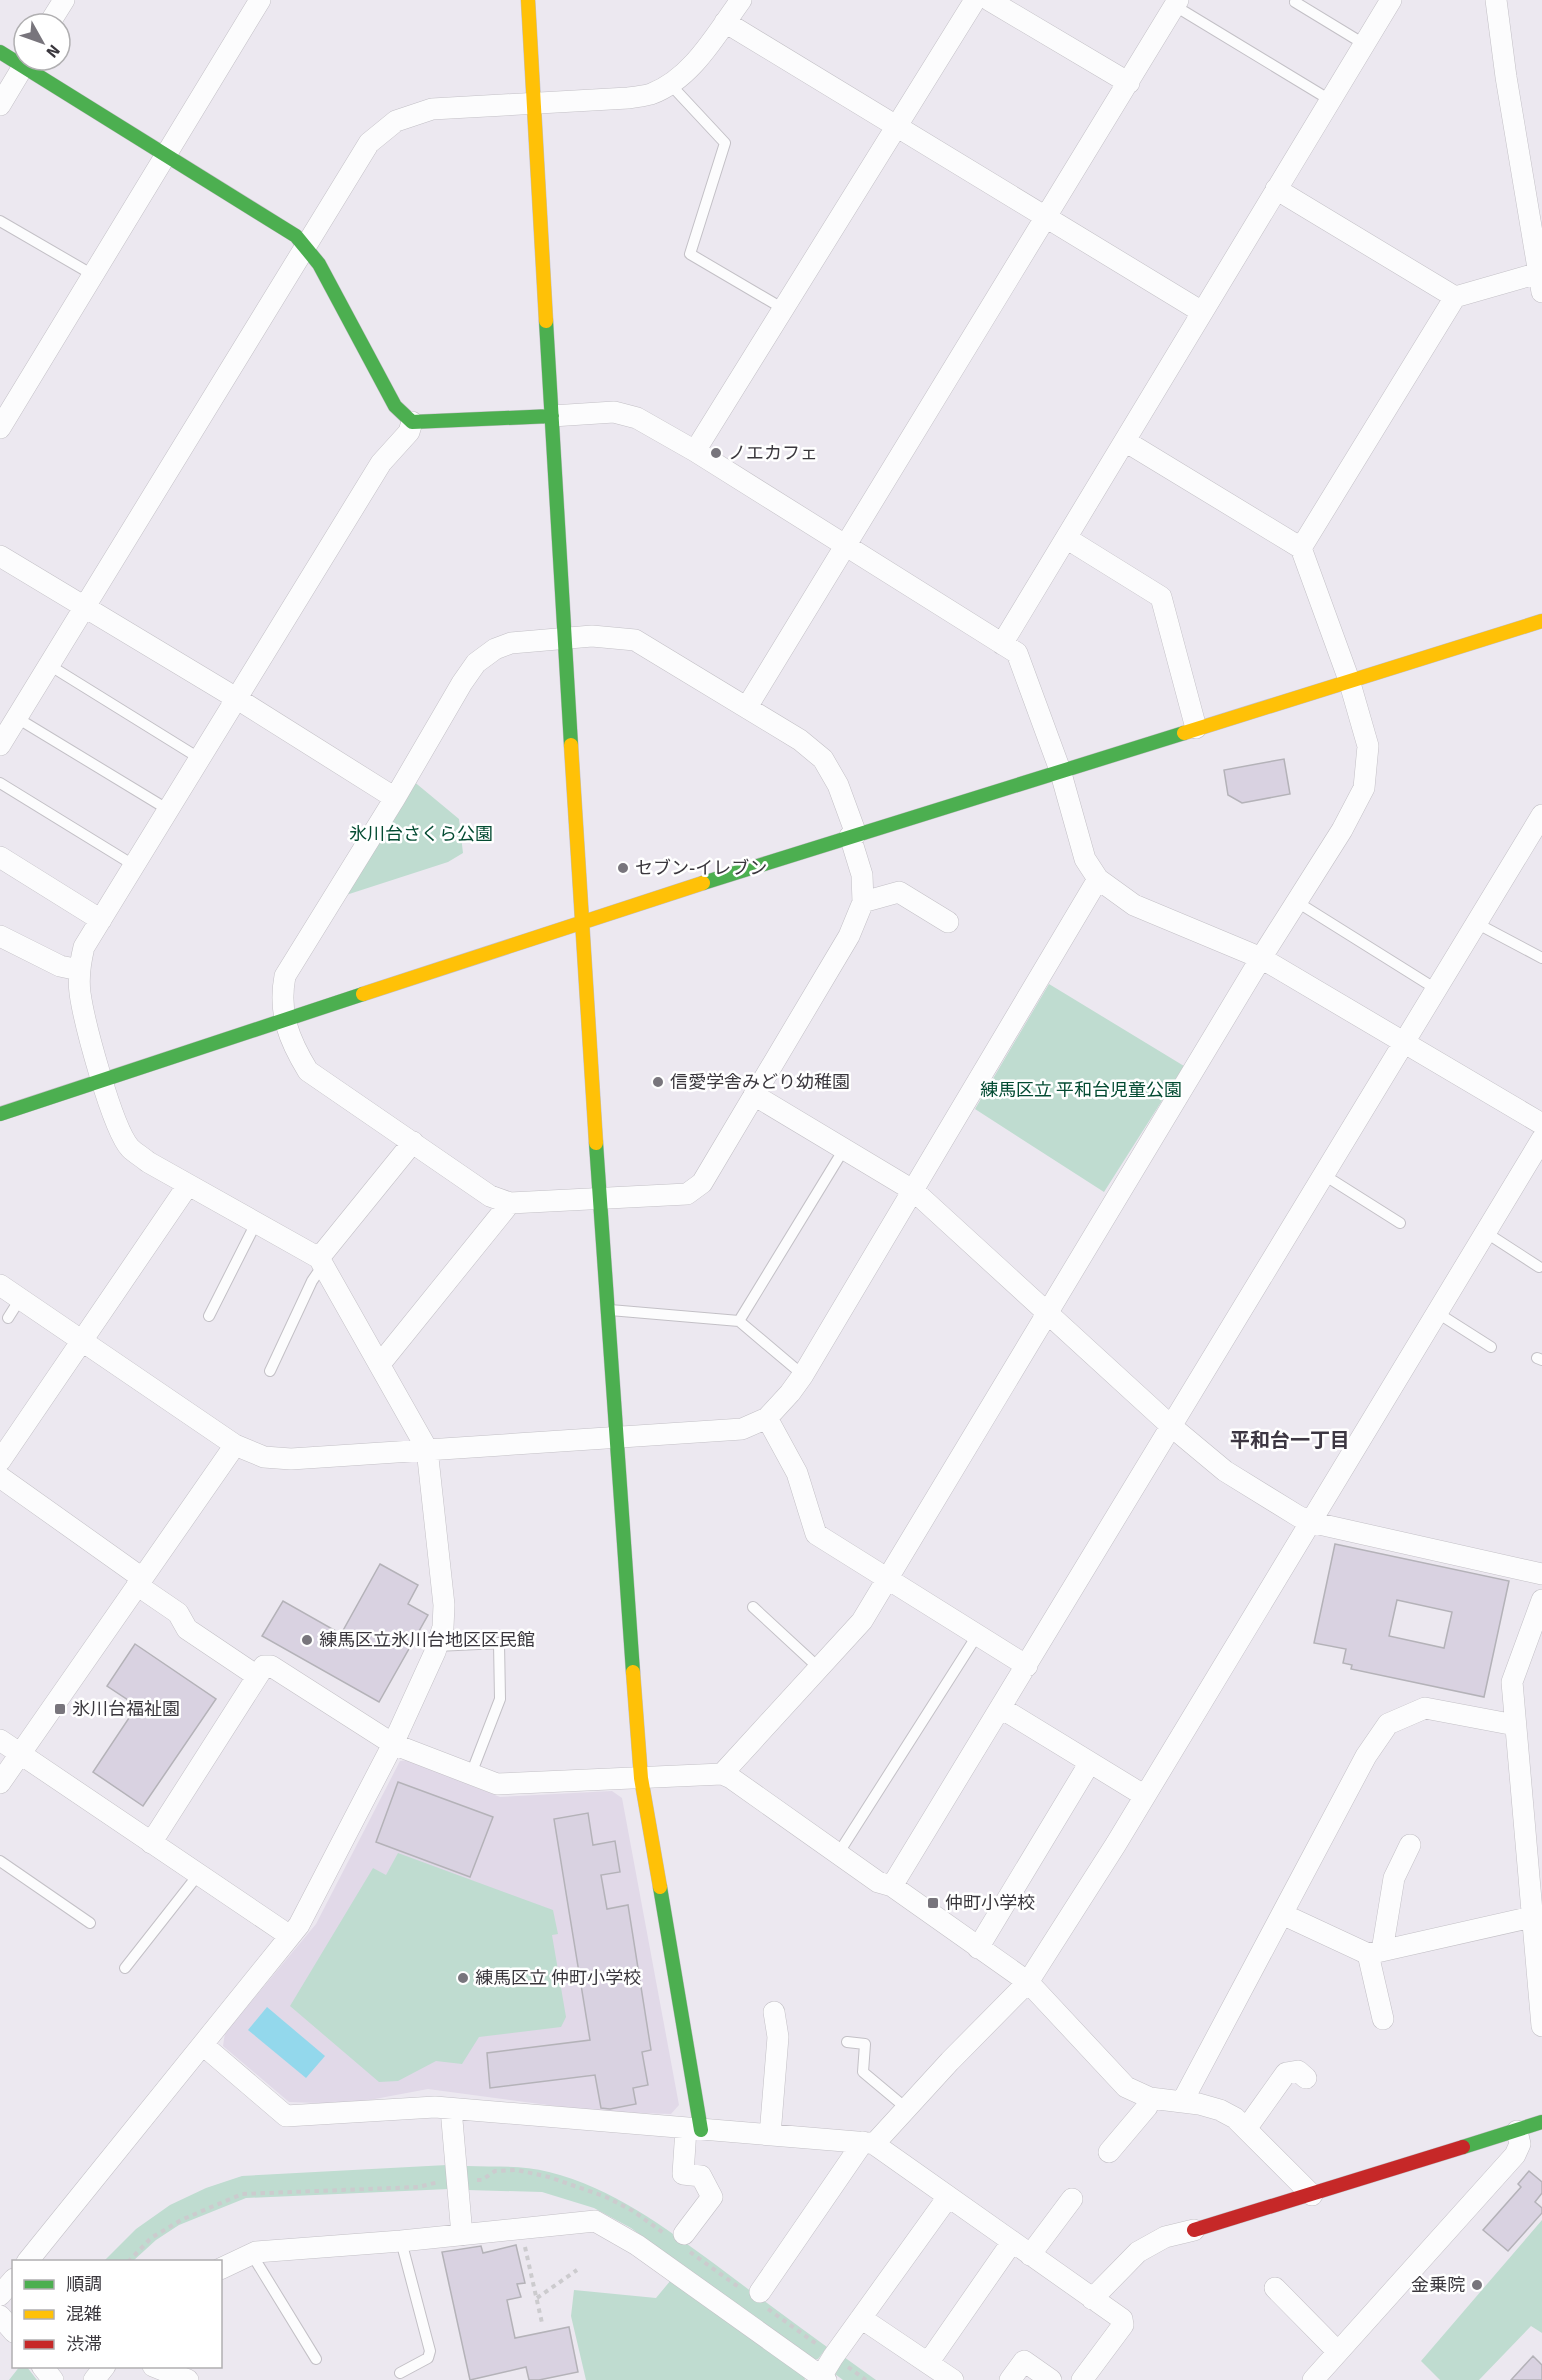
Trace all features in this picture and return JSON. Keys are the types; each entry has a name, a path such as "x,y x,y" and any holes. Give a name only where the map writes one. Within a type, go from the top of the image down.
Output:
{"street":[{"path":"0,428 260,0"},
{"path":"528,0 564,638 607,1309 641,1778 693,2129 683,2174 701,2176 712,2197 684,2234"},
{"path":"7,728 86,607 369,144 396,121 432,109 628,98 651,94 670,84 693,64 741,0"},
{"path":"695,451 975,0"},
{"path":"989,0 1129,84"},
{"path":"1002,644 1391,0"},
{"path":"1276,189 1455,297 1541,279 1506,77 1496,0"},
{"path":"747,707 1177,3"},
{"path":"725,22 1202,312"},
{"path":"0,105 20,72"},
{"path":"39,72 296,236 306,245 320,264 395,406 412,422 614,412 637,418 695,451 1017,652 1060,770 1085,859 1098,879 1134,905 1261,958 1542,1124"},
{"path":"1301,548 1455,297"},
{"path":"29,2260 299,1925 393,1743 437,1646 443,1627 444,1605 427,1449 380,1364 321,1262 148,1162 130,1148 117,1126 103,1080 80,994 79,970 84,947 135,866 167,809 381,463 408,432 412,422"},
{"path":"722,1774 862,1621 1261,958 1342,830 1364,788 1368,746 1349,680 1301,548 1125,441"},
{"path":"1066,538 1161,597 1196,728"},
{"path":"0,556 236,698 395,798"},
{"path":"0,1114 582,921 1542,621"},
{"path":"592,636 635,640 800,740 823,759 838,785 862,875 863,902 849,936 702,1183 687,1194 510,1203 490,1196 308,1071 292,1045 281,998 285,976 476,663 495,649 511,643 564,638 592,636"},
{"path":"892,1886 1542,815"},
{"path":"0,858 101,921"},
{"path":"0,1286 235,1445 249,1453 278,1459 742,1429 767,1418 803,1375 1098,879"},
{"path":"863,902 899,892 948,922"},
{"path":"0,936 60,966 79,970"},
{"path":"754,1095 914,1191 1171,1426 1225,1471 1310,1522 1542,1574"},
{"path":"759,2292 869,2143 1028,1982 1144,1796 1542,1139"},
{"path":"321,1262 412,1142"},
{"path":"0,1461 188,1185"},
{"path":"380,1364 510,1203"},
{"path":"767,1418 797,1473 816,1534 886,1580 1027,1666"},
{"path":"0,1783 235,1445"},
{"path":"0,1477 178,1613 187,1629 257,1676"},
{"path":"1542,1600 1512,1682 1537,1916 1542,2026"},
{"path":"151,1843 264,1666 271,1666 393,1743 497,1784 722,1774 731,1778 878,1882 892,1886 1028,1982 1126,2087 1150,2098 1220,2110 1235,2118 1312,2194"},
{"path":"1001,1708 1144,1796"},
{"path":"1182,2102 1366,1756 1388,1724 1425,1708 1515,1725"},
{"path":"0,1740 290,1936"},
{"path":"978,1948 1089,1764"},
{"path":"1383,2019 1375,1952 1394,1878 1410,1845"},
{"path":"1282,1914 1375,1952 1537,1916"},
{"path":"770,2135 778,2037 774,2012"},
{"path":"203,2045 286,2116 435,2107 869,2143 1122,2319 1123,2325 1082,2380"},
{"path":"1246,2129 1286,2073 1298,2071 1306,2078"},
{"path":"1109,2152 1147,2107 1150,2098"},
{"path":"451,2109 462,2235"},
{"path":"1092,2299 1138,2252 1165,2238 1542,2122"},
{"path":"1313,2380 1515,2155 1520,2144 1517,2131"},
{"path":"222,2268 251,2253 596,2222 638,2245 822,2379 861,2318 948,2198"},
{"path":"1030,2255 1072,2199"},
{"path":"928,2363 1012,2242"},
{"path":"0,2295 12,2281"},
{"path":"1275,2288 1338,2352"},
{"path":"0,2316 12,2330"},
{"path":"861,2318 954,2380"},
{"path":"1010,2380 1024,2361 1051,2380"},
{"path":"43,2368 53,2380"},
{"path":"94,2380 104,2368"},
{"path":"156,2368 188,2380"}],"lane":[{"path":"1296,0 1295,2 1364,44"},
{"path":"1177,3 1329,100"},
{"path":"670,84 725,143 690,254 782,308"},
{"path":"0,221 93,276"},
{"path":"50,665 199,758"},
{"path":"7,728 167,809"},
{"path":"0,783 135,866"},
{"path":"1297,902 1436,989"},
{"path":"1476,923 1542,958"},
{"path":"739,1321 844,1149"},
{"path":"1324,1175 1400,1223"},
{"path":"209,1316 255,1223"},
{"path":"1485,1232 1539,1268"},
{"path":"270,1371 321,1262"},
{"path":"8,1318 20,1299"},
{"path":"607,1309 739,1321 803,1375"},
{"path":"1436,1312 1491,1347"},
{"path":"753,1607 819,1668"},
{"path":"838,1854 978,1635"},
{"path":"437,1646 498,1642 500,1699 471,1774"},
{"path":"0,1861 90,1923"},
{"path":"125,1968 198,1875"},
{"path":"847,2042 865,2044 862,2072 906,2108"},
{"path":"400,2373 428,2358 430,2351 401,2241"},
{"path":"251,2253 316,2359"}],"path":[{"path":"521,2229 542,2323"},
{"path":"537,2298 578,2270"}],"shaded area":[{"name":"練馬区立 仲町小学校","path":"408,1760 500,1797 612,1791 622,1798 679,2105 671,2114 601,2112 428,2089 348,2104 289,2102 223,2046 225,2033 316,1924 400,1761"}],"green space":[{"name":"氷川台さくら公園","path":"412,780 459,819 463,853 448,862 343,896"},
{"name":"練馬区立 平和台児童公園","path":"1049,984 1184,1066 1104,1192 975,1109"},
{"path":"398,1853 553,1910 558,1934 552,1935 566,2017 561,2027 479,2037 462,2064 436,2061 398,2081 379,2082 290,2006 373,1868 386,1875"},
{"path":"447,2165 449,2189 246,2198 179,2225 156,2240 134,2260 105,2260 136,2229 170,2205 206,2188 242,2176"},
{"path":"467,2166 518,2167 549,2172 616,2198 677,2237 827,2347 818,2359 811,2360 631,2228 594,2208 542,2192 467,2190"},
{"path":"1542,2220 1542,2333 1531,2326 1479,2380 1440,2380 1421,2361"},
{"path":"671,2280 804,2374 805,2380 586,2380 571,2316 574,2290 656,2298"},
{"path":"844,2357 876,2380 843,2380 835,2374"},
{"path":"18,2368 28,2368 37,2380 9,2380"}],"water":[{"path":"267,2007 325,2056 306,2078 248,2030"}],"building":[{"path":"1284,759 1290,794 1242,803 1228,795 1224,770"},
{"path":"1335,1544 1509,1581 1484,1697 1351,1669 1352,1665 1343,1663 1346,1649 1314,1643","holes":["1397,1600 1452,1612 1444,1648 1389,1636"]},
{"path":"380,1564 418,1585 408,1604 428,1615 379,1702 262,1636 283,1601 341,1634"},
{"path":"135,1644 216,1699 143,1806 93,1772 137,1706 107,1686"},
{"path":"398,1782 493,1817 470,1877 376,1842"},
{"path":"588,1813 593,1845 615,1841 620,1872 601,1875 607,1909 628,1905 651,2050 642,2052 648,2085 633,2088 636,2104 610,2109 601,2108 595,2075 490,2088 487,2053 590,2040 554,1819"},
{"path":"1529,2171 1542,2182 1542,2193 1535,2202 1542,2208 1542,2213 1508,2251 1483,2230 1521,2187 1518,2184"},
{"path":"516,2245 525,2283 517,2284 521,2297 507,2300 515,2338 569,2327 578,2372 529,2380 526,2367 470,2380 442,2252 481,2246 483,2253"},
{"path":"1533,2356 1542,2365 1542,2380 1511,2380"}],"traffic: fast":[{"path":"0,52 296,236 319,264 395,406 412,422 552,416"},
{"path":"546,321 571,745"},
{"path":"703,883 1184,733"},
{"path":"0,1114 363,994"},
{"path":"596,1143 633,1672"},
{"path":"660,1887 701,2130"},
{"path":"1463,2147 1542,2122"}],"traffic: slow":[{"path":"528,0 546,321"},
{"path":"1184,733 1542,621"},
{"path":"571,745 596,1143"},
{"path":"363,994 703,883"},
{"path":"633,1672 641,1778 660,1887"}],"traffic: jam":[{"path":"1194,2230 1463,2147"}],"place":[{"name":"ノエカフェ","path":"716,453"},
{"name":"セブン-イレブン","path":"623,868"},
{"name":"信愛学舎みどり幼稚園","path":"658,1082"},
{"name":"練馬区立氷川台地区区民館","path":"307,1640"},
{"name":"氷川台福祉園","path":"60,1709"},
{"name":"仲町小学校","path":"933,1903"},
{"name":"練馬区立 仲町小学校","path":"463,1978"},
{"name":"金乗院","path":"1477,2285"}],"district":[{"name":"平和台一丁目","path":"1290,1440"}]}
